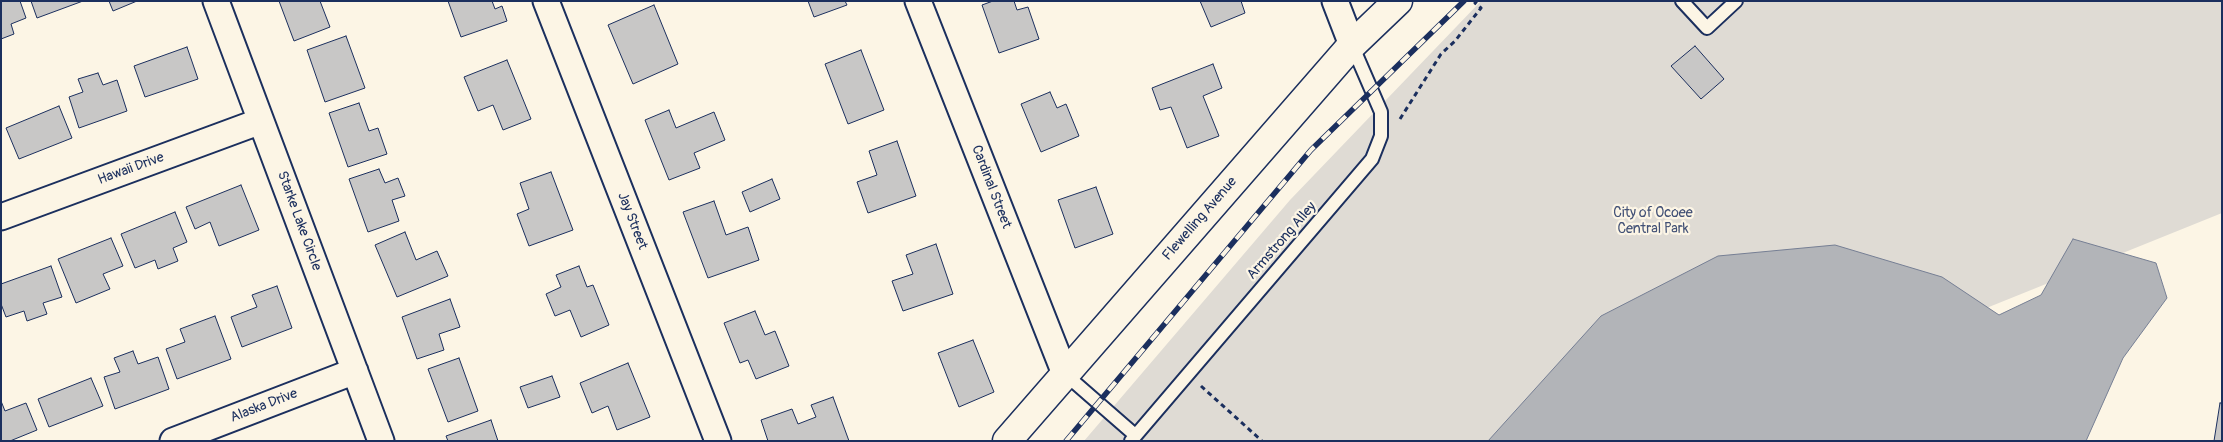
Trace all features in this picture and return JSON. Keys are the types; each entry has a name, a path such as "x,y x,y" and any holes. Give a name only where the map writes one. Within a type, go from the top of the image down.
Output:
{"street":[{"name":"Starke Lake Circle","path":"216,1 381,441"},
{"name":"Jay Street","path":"546,1 718,441"},
{"name":"Cardinal Street","path":"918,1 1064,374"},
{"path":"1335,1 1352,45"},
{"name":"Flewelling Avenue","path":"1007,441 1352,45 1398,1"},
{"name":"Hawaii Drive","path":"1,217 261,122"},
{"name":"Alaska Drive","path":"174,441 355,371"}],"lane":[{"path":"1682,1 1707,28 1736,1"},
{"name":"Armstrong Alley","path":"1064,374 1133,438 1372,159 1381,136 1381,112 1352,45"}],"path":[{"path":"1197,382 1262,441"}],"green space":[{"name":"City of Ocoee Central Park","path":"1481,1 2222,1 2222,213 1922,334 1878,441 1084,441 1290,200"}],"shaded area":[{"path":"2073,239 2156,263 2167,298 2123,358 2086,441 1488,441 1601,316 1718,256 1835,245 1942,277 1999,315 2041,295"}],"building":[{"path":"1,1 20,1 26,18 11,24 14,34 1,39"},
{"path":"31,1 83,1 37,18"},
{"path":"109,1 137,1 113,11"},
{"path":"279,1 320,1 330,27 294,41"},
{"path":"448,1 492,1 495,9 502,6 507,21 461,37"},
{"path":"808,1 845,1 847,5 814,17"},
{"path":"993,1 1014,1 1017,10 1028,7 1039,39 999,53 982,5"},
{"path":"1200,1 1241,1 1245,13 1211,27"},
{"path":"654,5 678,64 633,84 608,25"},
{"path":"346,36 365,88 325,102 307,50"},
{"path":"1695,46 1724,79 1701,99 1671,66"},
{"path":"187,47 198,79 145,97 134,66"},
{"path":"861,50 884,110 848,124 825,64"},
{"path":"507,60 531,119 503,130 493,105 478,111 464,77"},
{"path":"1213,64 1222,88 1203,96 1219,136 1187,148 1171,107 1160,110 1152,88"},
{"path":"98,73 103,85 117,80 127,111 79,128 69,97 83,92 78,79"},
{"path":"1050,92 1057,108 1066,104 1079,136 1041,152 1021,104"},
{"path":"359,103 369,131 378,128 387,154 348,167 329,113"},
{"path":"59,106 72,138 19,159 6,128"},
{"path":"669,110 676,128 714,112 725,140 694,153 700,168 669,180 645,120"},
{"path":"897,141 916,196 868,213 857,182 877,175 869,151"},
{"path":"379,169 385,183 398,178 405,196 392,200 399,221 368,232 349,179"},
{"path":"551,172 573,230 529,246 517,214 529,209 520,183"},
{"path":"772,179 780,199 750,212 742,192"},
{"path":"241,185 259,230 219,246 210,222 195,229 186,207"},
{"path":"1096,187 1113,234 1075,248 1058,200"},
{"path":"714,201 726,235 748,227 759,260 708,278 683,212"},
{"path":"175,212 187,242 173,248 178,261 158,269 155,260 135,268 121,234"},
{"path":"405,232 416,260 437,251 448,276 397,297 375,245"},
{"path":"111,238 123,266 103,274 110,289 76,303 58,259"},
{"path":"936,244 953,294 903,311 892,281 913,274 906,255"},
{"path":"51,266 62,297 43,303 47,314 27,321 24,311 6,317 1,304 1,284"},
{"path":"579,266 587,287 593,285 609,325 581,337 570,310 555,316 546,294 561,287 556,275"},
{"path":"277,286 292,328 242,347 231,317 257,307 252,295"},
{"path":"450,299 460,327 439,334 444,350 417,359 402,317"},
{"path":"755,311 765,335 775,331 789,366 756,379 748,360 740,363 724,323"},
{"path":"215,316 231,359 177,379 166,349 185,342 180,329"},
{"path":"973,340 994,392 959,407 938,353"},
{"path":"133,351 138,364 158,357 169,389 115,409 104,377 120,372 114,358"},
{"path":"459,358 478,411 448,422 428,369"},
{"path":"628,363 650,417 617,430 608,406 592,413 580,383"},
{"path":"552,376 560,397 528,408 520,387"},
{"path":"91,378 103,406 49,427 38,399"},
{"path":"833,397 849,441 768,441 761,420 792,409 798,424 816,417 811,405"},
{"path":"1,401 5,411 26,403 37,430 10,441 1,441"},
{"path":"2220,403 2222,403 2222,441 2214,441"},
{"path":"491,420 498,441 448,441 446,436"}],"railway":[{"path":"1066,441 1311,150 1464,1"}]}
